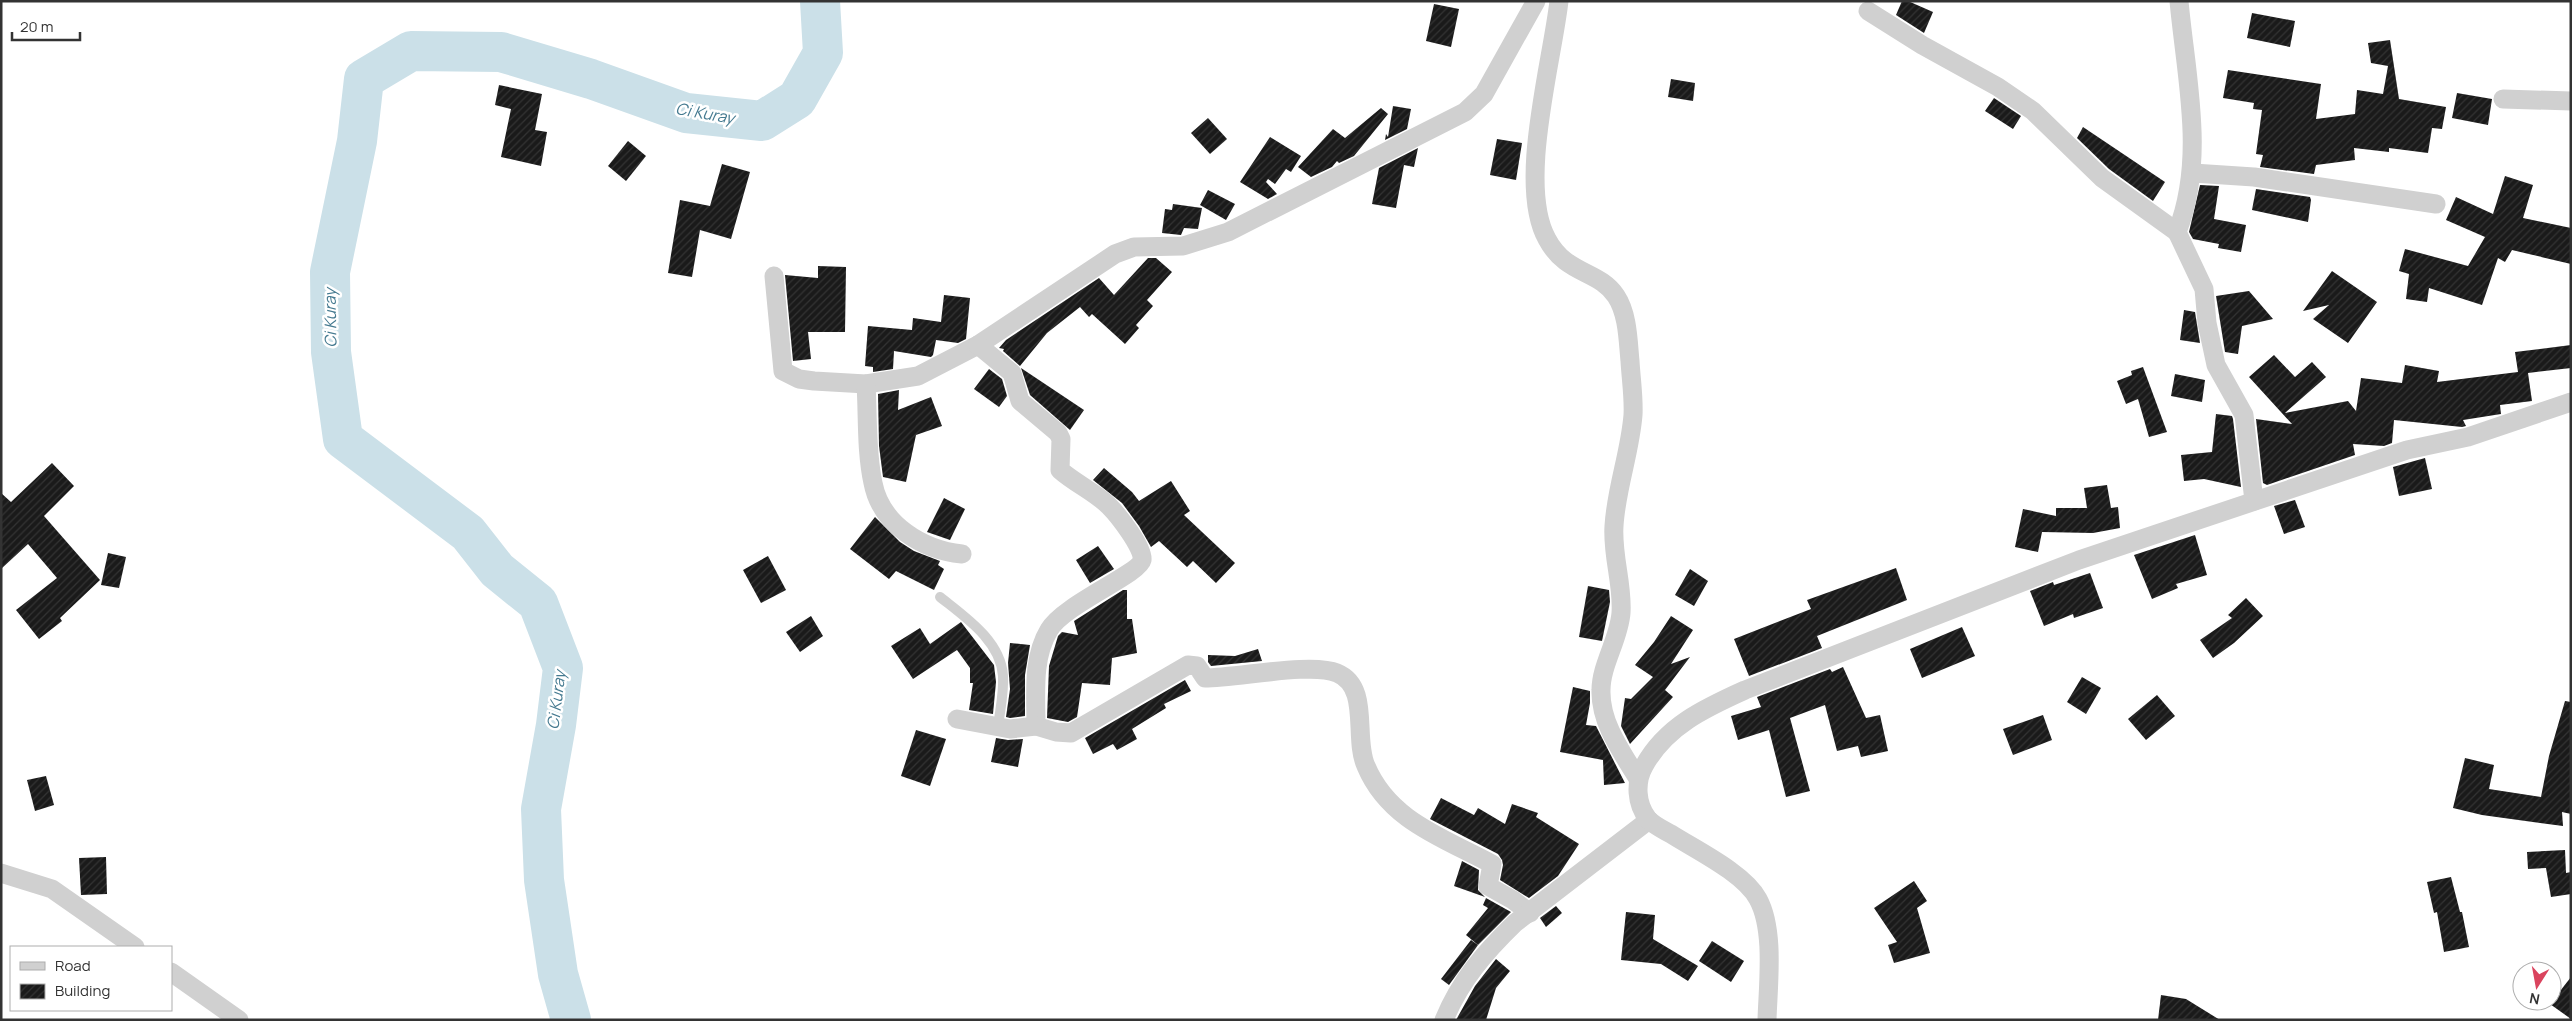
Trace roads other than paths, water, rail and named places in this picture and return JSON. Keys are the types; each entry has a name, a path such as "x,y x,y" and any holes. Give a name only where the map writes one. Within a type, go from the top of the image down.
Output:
{"street":[{"path":"774,276 784,371 799,379 814,382 866,384 918,376 978,345 1116,254 1134,247 1183,246 1228,232 1465,112 1484,94 1536,1"},
{"path":"1559,1 1542,96 1535,199 1539,222 1559,258 1577,270 1602,282 1616,296 1625,322 1633,415 1615,506 1614,552 1620,587 1621,615 1600,689 1606,719 1614,739 1637,777 1640,800 1649,820 1732,873 1750,887 1758,898 1767,933 1767,1020"},
{"path":"2178,232 2187,205 2193,173 2193,133 2179,1"},
{"path":"1868,11 1922,45 1998,87 2033,111 2102,178 2178,232 2204,289 2207,324 2216,365 2244,415 2254,501"},
{"path":"2503,99 2571,101"},
{"path":"2193,173 2254,177 2436,204"},
{"path":"978,345 1012,372 1020,401 1058,433 1061,439 1060,470 1108,505 1123,522 1142,555 1141,564 1136,570 1101,588 1061,616 1050,627 1038,658 1036,726"},
{"path":"866,384 872,482 882,507 904,532 921,543 942,551 962,554"},
{"path":"1637,777 1652,752 1673,728 1712,704 2079,560 2407,450 2468,437 2571,402"},
{"path":"958,719 1018,729 1036,726 1056,732 1071,733 1188,665 1197,666 1205,678 1234,677 1310,668 1338,673 1350,681 1355,689 1364,764 1378,790 1416,826 1492,864 1487,882 1490,889 1514,900 1530,913"},
{"path":"1444,1020 1453,998 1471,970 1496,942 1649,820"},
{"path":"1,873 52,889 134,946"},
{"path":"172,973 239,1020"}],"lane":[{"path":"940,597 975,624 995,652 1003,677 998,726"}],"waterway":[{"name":"Ci Kuray","path":"571,1020 558,974 544,880 541,809 556,725 563,668 538,603 497,570 468,533 343,439 331,352 330,272 357,141 364,79 411,51 501,52 591,79 686,113 762,121 797,99 823,53 820,1"}]}
